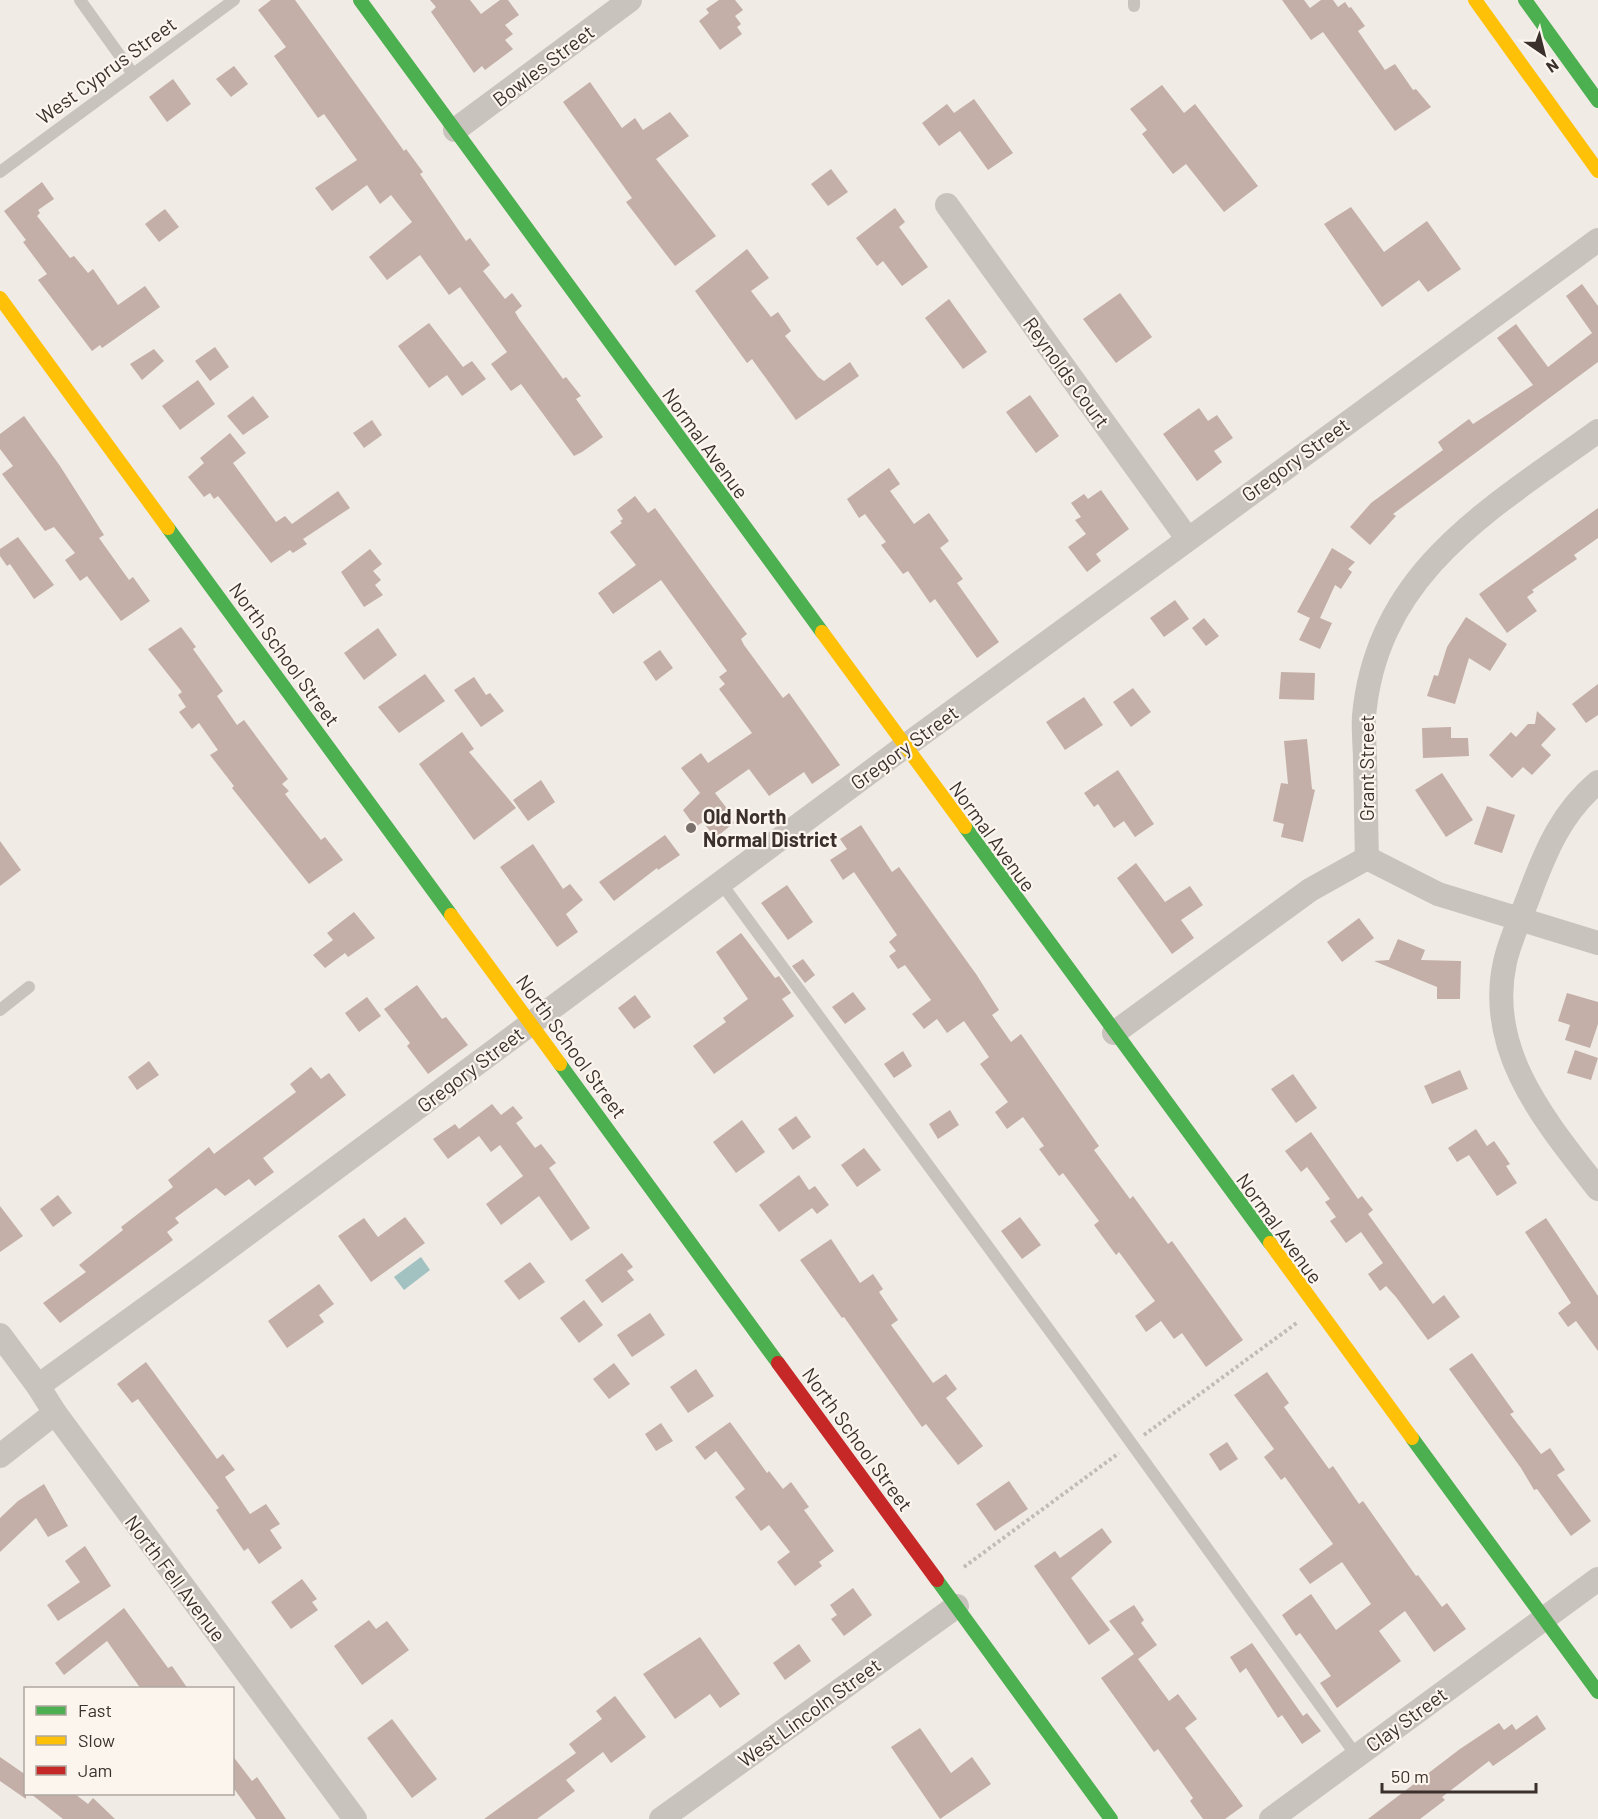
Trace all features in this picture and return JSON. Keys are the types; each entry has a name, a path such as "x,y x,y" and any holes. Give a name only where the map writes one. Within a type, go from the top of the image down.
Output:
{"street":[{"name":"Normal Avenue","path":"360,0 1113,1033 1542,1619 1598,1692"},
{"path":"1474,0 1598,171"},
{"path":"1525,0 1598,101"},
{"name":"Bowles Street","path":"455,130 619,3"},
{"name":"Reynolds Court","path":"947,205 1187,538"},
{"name":"Gregory Street","path":"38,1386 196,1272 1187,538 1598,240"},
{"name":"North School Street","path":"0,298 1111,1819"},
{"name":"Grant Street","path":"1367,858 1364,717 1373,667 1393,616 1424,570 1467,527 1598,431"},
{"path":"1598,782 1572,807 1548,845 1505,961 1500,1000 1504,1034 1534,1105 1555,1137 1598,1189"},
{"path":"1113,1033 1310,890 1367,858 1438,894 1598,944"},
{"name":"North Fell Avenue","path":"0,1335 355,1819"},
{"path":"0,1456 55,1413"},
{"name":"Clay Street","path":"1271,1819 1598,1579"},
{"name":"West Lincoln Street","path":"661,1819 957,1606"}],"lane":[{"path":"80,0 133,74"},
{"name":"West Cyprus Street","path":"0,172 234,0"},
{"path":"721,884 1073,1363 1356,1755"},
{"path":"0,1010 29,987"}],"water":[{"path":"421,1257 430,1270 404,1290 394,1277"}],"building":[{"path":"271,0 295,0 404,151 406,149 423,172 420,174 466,241 470,238 490,265 483,271 505,299 512,293 522,306 515,312 519,319 563,379 566,377 581,396 576,399 603,437 574,456 521,384 511,391 491,364 507,352 460,287 449,295 420,255 387,280 369,257 412,222 391,195 380,204 367,185 332,211 315,188 357,160 324,114 318,118 274,56 286,47 258,10"},
{"path":"430,0 470,0 481,14 500,0 508,0 519,15 505,25 513,34 505,40 513,49 485,70 482,66 474,73 431,12 436,7"},
{"path":"719,0 735,0 743,10 735,16 741,24 737,27 742,34 720,50 699,21 709,13 706,9"},
{"path":"1282,0 1304,0 1310,8 1321,0 1333,0 1338,7 1345,2 1365,26 1358,31 1385,70 1395,64 1413,90 1416,89 1431,107 1395,131 1323,32 1311,40"},
{"path":"234,66 248,84 231,97 216,79"},
{"path":"173,79 191,104 167,122 149,97"},
{"path":"590,82 622,128 635,118 643,130 670,112 689,136 656,159 716,236 675,266 626,202 632,198 563,102"},
{"path":"1162,85 1184,113 1195,104 1258,186 1224,212 1186,164 1173,174 1142,134 1147,130 1130,109"},
{"path":"974,99 1013,153 988,170 960,131 939,146 922,123 947,104 954,113"},
{"path":"831,169 848,192 828,206 811,184"},
{"path":"42,182 54,199 38,210 40,213 37,216 70,258 74,256 88,273 93,269 118,305 145,286 160,307 102,348 100,345 92,351 38,280 47,274 23,242 26,240 4,211"},
{"path":"1351,207 1384,252 1427,221 1461,269 1428,292 1419,280 1382,307 1324,224"},
{"path":"895,208 905,222 899,227 928,267 902,286 883,261 877,266 856,238"},
{"path":"165,209 179,227 159,242 145,224"},
{"path":"747,249 769,278 751,291 771,317 778,312 791,331 785,336 818,377 824,381 850,362 859,376 796,420 752,359 747,363 695,291"},
{"path":"1582,284 1598,306 1598,362 1393,514 1396,516 1370,545 1350,527 1371,503 1443,450 1438,442 1469,419 1473,424 1533,385 1497,338 1516,324 1548,367 1592,333 1566,296"},
{"path":"1120,293 1152,337 1116,363 1083,319"},
{"path":"949,299 987,352 963,369 925,318"},
{"path":"429,323 463,367 472,361 486,379 462,396 447,375 429,388 398,346"},
{"path":"215,347 229,367 210,381 195,361"},
{"path":"154,349 164,361 142,380 130,364"},
{"path":"198,380 215,404 180,430 162,406"},
{"path":"1030,395 1059,436 1036,453 1006,412"},
{"path":"253,396 269,417 243,435 227,416"},
{"path":"1199,408 1208,421 1217,415 1233,438 1214,451 1222,462 1197,481 1163,434"},
{"path":"24,416 60,466 104,535 99,538 129,580 133,577 150,601 121,621 87,576 80,581 65,560 75,553 54,527 45,531 2,474 13,466 0,449 0,434"},
{"path":"372,420 382,435 364,448 353,433"},
{"path":"230,433 246,453 233,463 276,522 285,516 292,524 338,491 350,508 303,539 307,544 293,553 290,550 271,563 218,496 214,499 210,493 204,497 188,477 204,463 200,458"},
{"path":"889,468 900,484 890,491 914,524 929,513 949,541 940,548 963,579 957,583 999,642 977,658 935,599 930,603 908,571 903,574 881,545 886,542 865,514 859,518 847,499"},
{"path":"1101,490 1129,529 1096,554 1101,561 1087,572 1068,547 1086,534 1075,520 1081,517 1071,503 1084,494 1088,499"},
{"path":"635,496 648,513 655,508 747,634 741,639 744,645 783,698 789,693 840,765 812,784 804,772 769,796 749,769 715,793 732,815 730,817 734,823 715,838 703,822 695,827 683,810 700,793 681,768 701,753 708,763 752,733 719,689 725,684 719,677 727,671 661,580 613,614 598,593 636,565 610,532 622,523 620,521 623,519 617,510"},
{"path":"1598,508 1598,538 1574,555 1577,559 1532,590 1534,592 1527,597 1537,611 1507,633 1479,594"},
{"path":"18,537 54,585 34,599 10,564 7,566 0,556 0,549"},
{"path":"1332,548 1355,562 1348,569 1352,572 1341,589 1335,585 1320,618 1332,623 1320,649 1299,640 1310,618 1297,612"},
{"path":"370,549 382,564 373,571 381,580 375,585 383,595 364,607 341,572"},
{"path":"1175,600 1189,619 1164,637 1150,618"},
{"path":"1466,617 1507,644 1490,671 1469,658 1455,704 1427,696 1434,675 1438,676 1447,647"},
{"path":"1204,618 1219,636 1206,646 1192,628"},
{"path":"181,627 196,647 193,649 223,691 217,696 237,725 244,720 288,779 282,784 289,791 285,794 321,840 325,837 343,860 309,884 232,788 234,786 210,755 218,750 199,723 192,729 179,712 186,707 178,695 182,692 148,649"},
{"path":"378,628 397,655 364,680 344,653"},
{"path":"660,650 673,668 656,681 643,662"},
{"path":"1281,672 1315,673 1314,700 1279,699"},
{"path":"425,674 445,701 399,733 378,707"},
{"path":"474,677 486,695 490,693 504,711 481,727 454,690"},
{"path":"1598,684 1598,715 1586,723 1572,704"},
{"path":"1133,688 1151,712 1131,727 1113,702"},
{"path":"1084,697 1103,725 1065,750 1046,722"},
{"path":"1537,711 1556,729 1541,745 1551,755 1532,775 1523,767 1512,778 1489,755 1511,732 1516,737 1528,724 1535,724"},
{"path":"1451,727 1451,738 1468,738 1469,756 1423,758 1422,728"},
{"path":"462,732 474,749 469,752 516,808 474,840 419,764"},
{"path":"1307,739 1312,789 1315,790 1303,842 1281,837 1284,824 1273,821 1281,783 1288,784 1284,741"},
{"path":"1118,770 1154,824 1135,837 1124,821 1114,828 1098,804 1094,807 1084,793"},
{"path":"1442,773 1473,820 1446,837 1415,790"},
{"path":"541,780 555,802 528,821 513,800"},
{"path":"1487,806 1515,815 1502,853 1474,844"},
{"path":"861,825 892,872 899,867 976,974 999,1010 992,1015 1011,1042 1021,1034 1099,1146 1094,1150 1130,1199 1133,1196 1168,1244 1172,1241 1243,1340 1206,1367 1182,1333 1174,1339 1161,1321 1146,1332 1135,1316 1155,1301 1119,1252 1116,1255 1094,1225 1099,1221 1063,1173 1059,1176 1039,1149 1044,1146 1023,1117 1007,1129 995,1112 1008,1102 980,1064 989,1057 964,1021 947,1033 937,1019 924,1029 912,1014 931,1000 905,965 898,969 889,956 896,951 889,942 897,935 854,872 843,880 830,860 847,849 840,839"},
{"path":"665,835 680,855 658,870 657,868 614,901 599,882"},
{"path":"0,841 21,870 0,886"},
{"path":"533,844 563,889 570,884 583,900 566,914 578,932 557,947 500,867"},
{"path":"1136,863 1165,902 1190,886 1203,905 1181,920 1194,938 1172,954 1117,878"},
{"path":"787,885 813,922 788,940 761,903"},
{"path":"354,912 375,938 348,957 345,953 325,968 313,955 333,940 327,933"},
{"path":"1359,918 1374,938 1342,962 1327,942"},
{"path":"741,933 775,978 779,976 791,993 782,999 794,1016 714,1074 693,1046 726,1022 723,1018 748,999 716,952"},
{"path":"1398,939 1425,950 1421,960 1461,961 1460,999 1437,999 1437,987 1374,961 1389,960"},
{"path":"803,959 815,975 805,983 792,966"},
{"path":"417,985 442,1019 446,1017 468,1045 428,1074 407,1046 410,1043 384,1009"},
{"path":"853,992 866,1009 845,1024 832,1007"},
{"path":"1567,993 1598,1002 1598,1024 1590,1048 1565,1040 1570,1025 1558,1021"},
{"path":"635,995 651,1017 634,1029 618,1008"},
{"path":"367,997 381,1016 359,1032 345,1013"},
{"path":"1575,1050 1598,1058 1591,1080 1567,1073"},
{"path":"903,1051 912,1066 894,1078 884,1064"},
{"path":"149,1061 159,1075 137,1090 128,1077"},
{"path":"311,1067 321,1079 329,1073 346,1095 263,1158 274,1172 255,1186 249,1179 225,1196 216,1188 175,1218 179,1223 167,1232 173,1240 60,1323 43,1303 86,1272 79,1265 123,1230 121,1227 173,1187 168,1180 209,1147 214,1154 296,1092 290,1084"},
{"path":"1460,1070 1468,1089 1432,1104 1424,1086"},
{"path":"1293,1074 1317,1108 1296,1123 1271,1089"},
{"path":"492,1104 501,1115 513,1106 523,1118 516,1123 535,1148 541,1144 556,1163 549,1168 590,1228 571,1241 539,1196 501,1225 486,1204 523,1176 500,1145 491,1152 479,1136 448,1159 433,1139 455,1124 459,1129"},
{"path":"950,1110 959,1125 938,1139 929,1124"},
{"path":"796,1116 811,1137 793,1150 778,1129"},
{"path":"742,1120 765,1152 736,1173 713,1142"},
{"path":"1476,1129 1487,1146 1494,1141 1510,1164 1506,1166 1517,1183 1497,1196 1469,1155 1457,1162 1448,1148"},
{"path":"1311,1132 1358,1199 1362,1196 1373,1210 1368,1214 1433,1304 1444,1295 1460,1317 1428,1340 1386,1286 1380,1291 1368,1274 1383,1263 1361,1232 1346,1243 1330,1221 1336,1217 1325,1202 1330,1199 1307,1167 1301,1172 1285,1151"},
{"path":"864,1148 881,1170 857,1187 841,1165"},
{"path":"799,1175 809,1190 815,1186 829,1205 817,1214 812,1208 779,1232 759,1205"},
{"path":"58,1195 72,1213 53,1227 40,1209"},
{"path":"0,1206 23,1236 0,1252"},
{"path":"405,1217 425,1243 371,1282 338,1236 364,1218 378,1237"},
{"path":"1020,1217 1041,1245 1022,1259 1001,1231"},
{"path":"1546,1218 1598,1296 1598,1351 1576,1321 1568,1327 1558,1313 1571,1303 1525,1232"},
{"path":"831,1239 860,1283 873,1274 883,1289 879,1292 898,1320 891,1325 933,1383 946,1374 957,1389 946,1398 983,1446 958,1465 926,1424 922,1427 844,1317 842,1318 800,1260"},
{"path":"622,1253 633,1267 627,1271 634,1280 602,1303 585,1280"},
{"path":"530,1262 545,1282 519,1300 504,1281"},
{"path":"319,1284 334,1304 319,1315 324,1322 287,1348 268,1321"},
{"path":"584,1300 603,1325 579,1343 560,1318"},
{"path":"650,1313 665,1335 632,1357 617,1335"},
{"path":"1472,1353 1514,1412 1510,1414 1541,1454 1550,1448 1565,1470 1557,1475 1591,1521 1571,1536 1537,1489 1534,1490 1521,1468 1449,1369"},
{"path":"146,1362 217,1459 223,1454 235,1470 225,1477 250,1514 266,1504 280,1524 270,1530 282,1548 259,1564 248,1548 244,1551 216,1510 219,1508 138,1399 132,1403 117,1384"},
{"path":"614,1363 630,1384 609,1399 593,1379"},
{"path":"696,1369 714,1396 688,1413 670,1387"},
{"path":"1267,1372 1289,1403 1284,1407 1329,1469 1333,1466 1359,1504 1363,1501 1416,1576 1418,1575 1442,1607 1447,1603 1466,1629 1434,1652 1405,1611 1379,1631 1401,1661 1337,1708 1320,1683 1331,1676 1300,1633 1296,1636 1282,1615 1311,1594 1336,1630 1371,1604 1342,1562 1310,1584 1299,1569 1333,1544 1285,1477 1281,1480 1264,1457 1274,1449 1234,1395"},
{"path":"730,1422 767,1473 769,1471 783,1489 791,1482 809,1507 804,1510 834,1551 819,1562 822,1566 795,1586 777,1562 790,1552 769,1525 761,1531 735,1497 745,1489 716,1451 705,1460 695,1447"},
{"path":"661,1423 673,1441 656,1451 645,1434"},
{"path":"1227,1442 1238,1459 1220,1471 1209,1454"},
{"path":"1009,1481 1028,1509 995,1531 976,1504"},
{"path":"44,1484 68,1526 48,1537 36,1518 0,1552 0,1518 18,1501"},
{"path":"1102,1528 1112,1542 1071,1578 1110,1630 1089,1645 1034,1566 1055,1551 1060,1558"},
{"path":"85,1546 111,1586 58,1621 47,1605 80,1582 65,1561"},
{"path":"302,1579 317,1599 312,1602 318,1610 291,1629 271,1602"},
{"path":"853,1588 872,1615 844,1636 831,1619 837,1615 830,1605"},
{"path":"1134,1605 1144,1620 1141,1623 1157,1645 1138,1659 1169,1701 1178,1694 1197,1719 1185,1728 1243,1806 1225,1819 1203,1819 1190,1801 1193,1798 1158,1749 1154,1752 1101,1678 1134,1654 1109,1621"},
{"path":"124,1608 168,1668 172,1666 187,1687 140,1687 107,1641 64,1675 55,1663"},
{"path":"369,1620 376,1629 387,1621 409,1650 362,1685 334,1646"},
{"path":"700,1637 740,1694 720,1708 710,1694 675,1719 643,1674"},
{"path":"1252,1643 1303,1716 1307,1713 1321,1731 1302,1744 1282,1715 1278,1718 1246,1668 1240,1673 1230,1657"},
{"path":"799,1644 811,1661 785,1680 773,1663"},
{"path":"615,1696 646,1737 611,1763 603,1752 566,1780 575,1791 537,1819 484,1819 576,1753 569,1744 602,1719 596,1711"},
{"path":"1537,1715 1546,1729 1493,1766 1489,1761 1442,1797 1445,1800 1420,1819 1368,1819 1460,1749 1499,1723 1504,1730 1512,1724 1516,1730"},
{"path":"392,1719 437,1779 412,1798 367,1738"},
{"path":"920,1728 951,1773 972,1757 991,1784 940,1819 891,1747"},
{"path":"0,1757 24,1774 26,1799 0,1781"},
{"path":"234,1758 252,1781 257,1777 286,1819 256,1819 234,1789"},
{"path":"32,1795 76,1795 88,1804 93,1798 115,1819 63,1819"}],"traffic: fast":[{"path":"360,0 822,632"},
{"path":"1525,0 1598,101"},
{"path":"168,528 451,915"},
{"path":"965,827 1270,1243"},
{"path":"560,1064 778,1363"},
{"path":"1412,1438 1598,1692"},
{"path":"937,1580 1111,1819"}],"traffic: slow":[{"path":"1475,0 1598,171"},
{"path":"0,298 168,528"},
{"path":"822,632 965,827"},
{"path":"451,915 560,1064"},
{"path":"1270,1243 1412,1438"}],"traffic: jam":[{"path":"778,1363 937,1580"}],"place":[{"name":"Old North Normal District","path":"691,828"}]}
